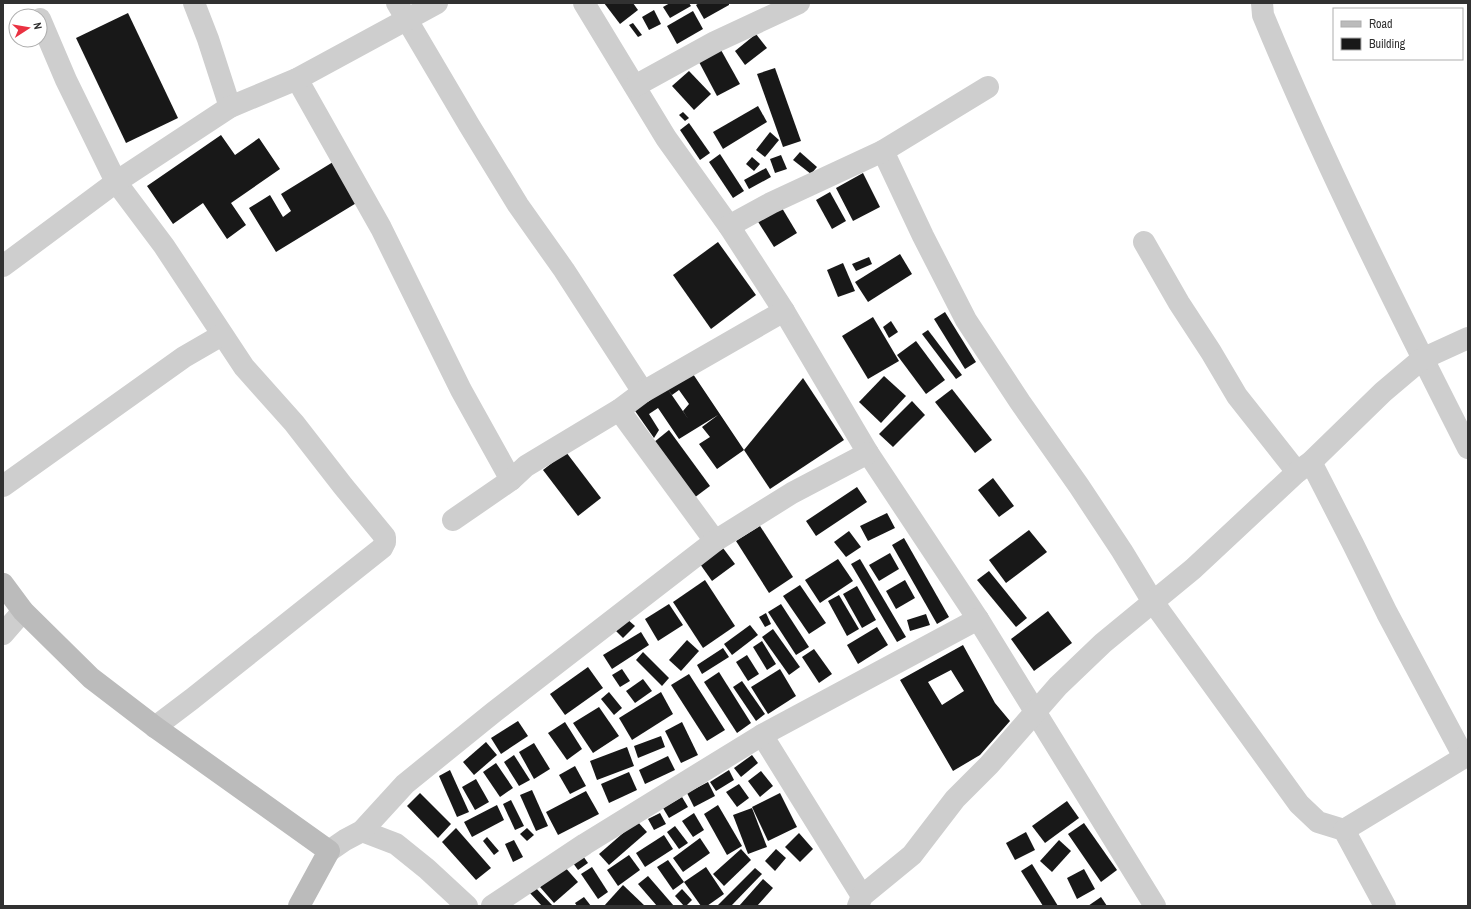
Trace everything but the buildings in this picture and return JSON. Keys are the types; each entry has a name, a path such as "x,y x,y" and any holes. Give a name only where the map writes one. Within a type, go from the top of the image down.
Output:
{"main road":[{"path":"3,584 23,611 91,678 154,727 329,851 299,906"}],"street":[{"path":"194,3 208,39 230,107"},
{"path":"3,266 116,182 230,107 297,79 402,12 437,3"},
{"path":"584,3 666,138 729,226 784,311 868,453 978,619 1156,906"},
{"path":"635,86 715,42 799,3"},
{"path":"1262,3 1263,15 1292,85 1422,359 1468,448"},
{"path":"402,12 518,205 564,270 642,392"},
{"path":"48,38 66,80 116,182 164,246 244,367 294,423 342,486 385,537 385,542 382,548 192,700 154,727"},
{"path":"297,79 381,228 461,390 510,480"},
{"path":"729,226 771,203 883,151 988,87"},
{"path":"883,151 923,236 966,320 1020,402 1118,544 1153,602 1300,804 1318,822 1344,830 1386,906"},
{"path":"1144,242 1178,303 1211,352 1237,396 1304,467 1353,544 1387,613 1466,756 1344,830"},
{"path":"453,520 510,480 526,466 619,410 642,392 784,311"},
{"path":"3,486 184,357 222,335"},
{"path":"762,735 860,901 912,855 955,798 989,765 1058,686 1103,643 1193,569 1383,392 1422,359 1468,338"},
{"path":"619,410 715,541"},
{"path":"329,851 362,831 405,784 507,702 715,541 792,493 868,453"},
{"path":"3,634 23,611"},
{"path":"492,906 585,844 762,735 978,619"},
{"path":"362,831 396,844 427,869 467,906"}]}
